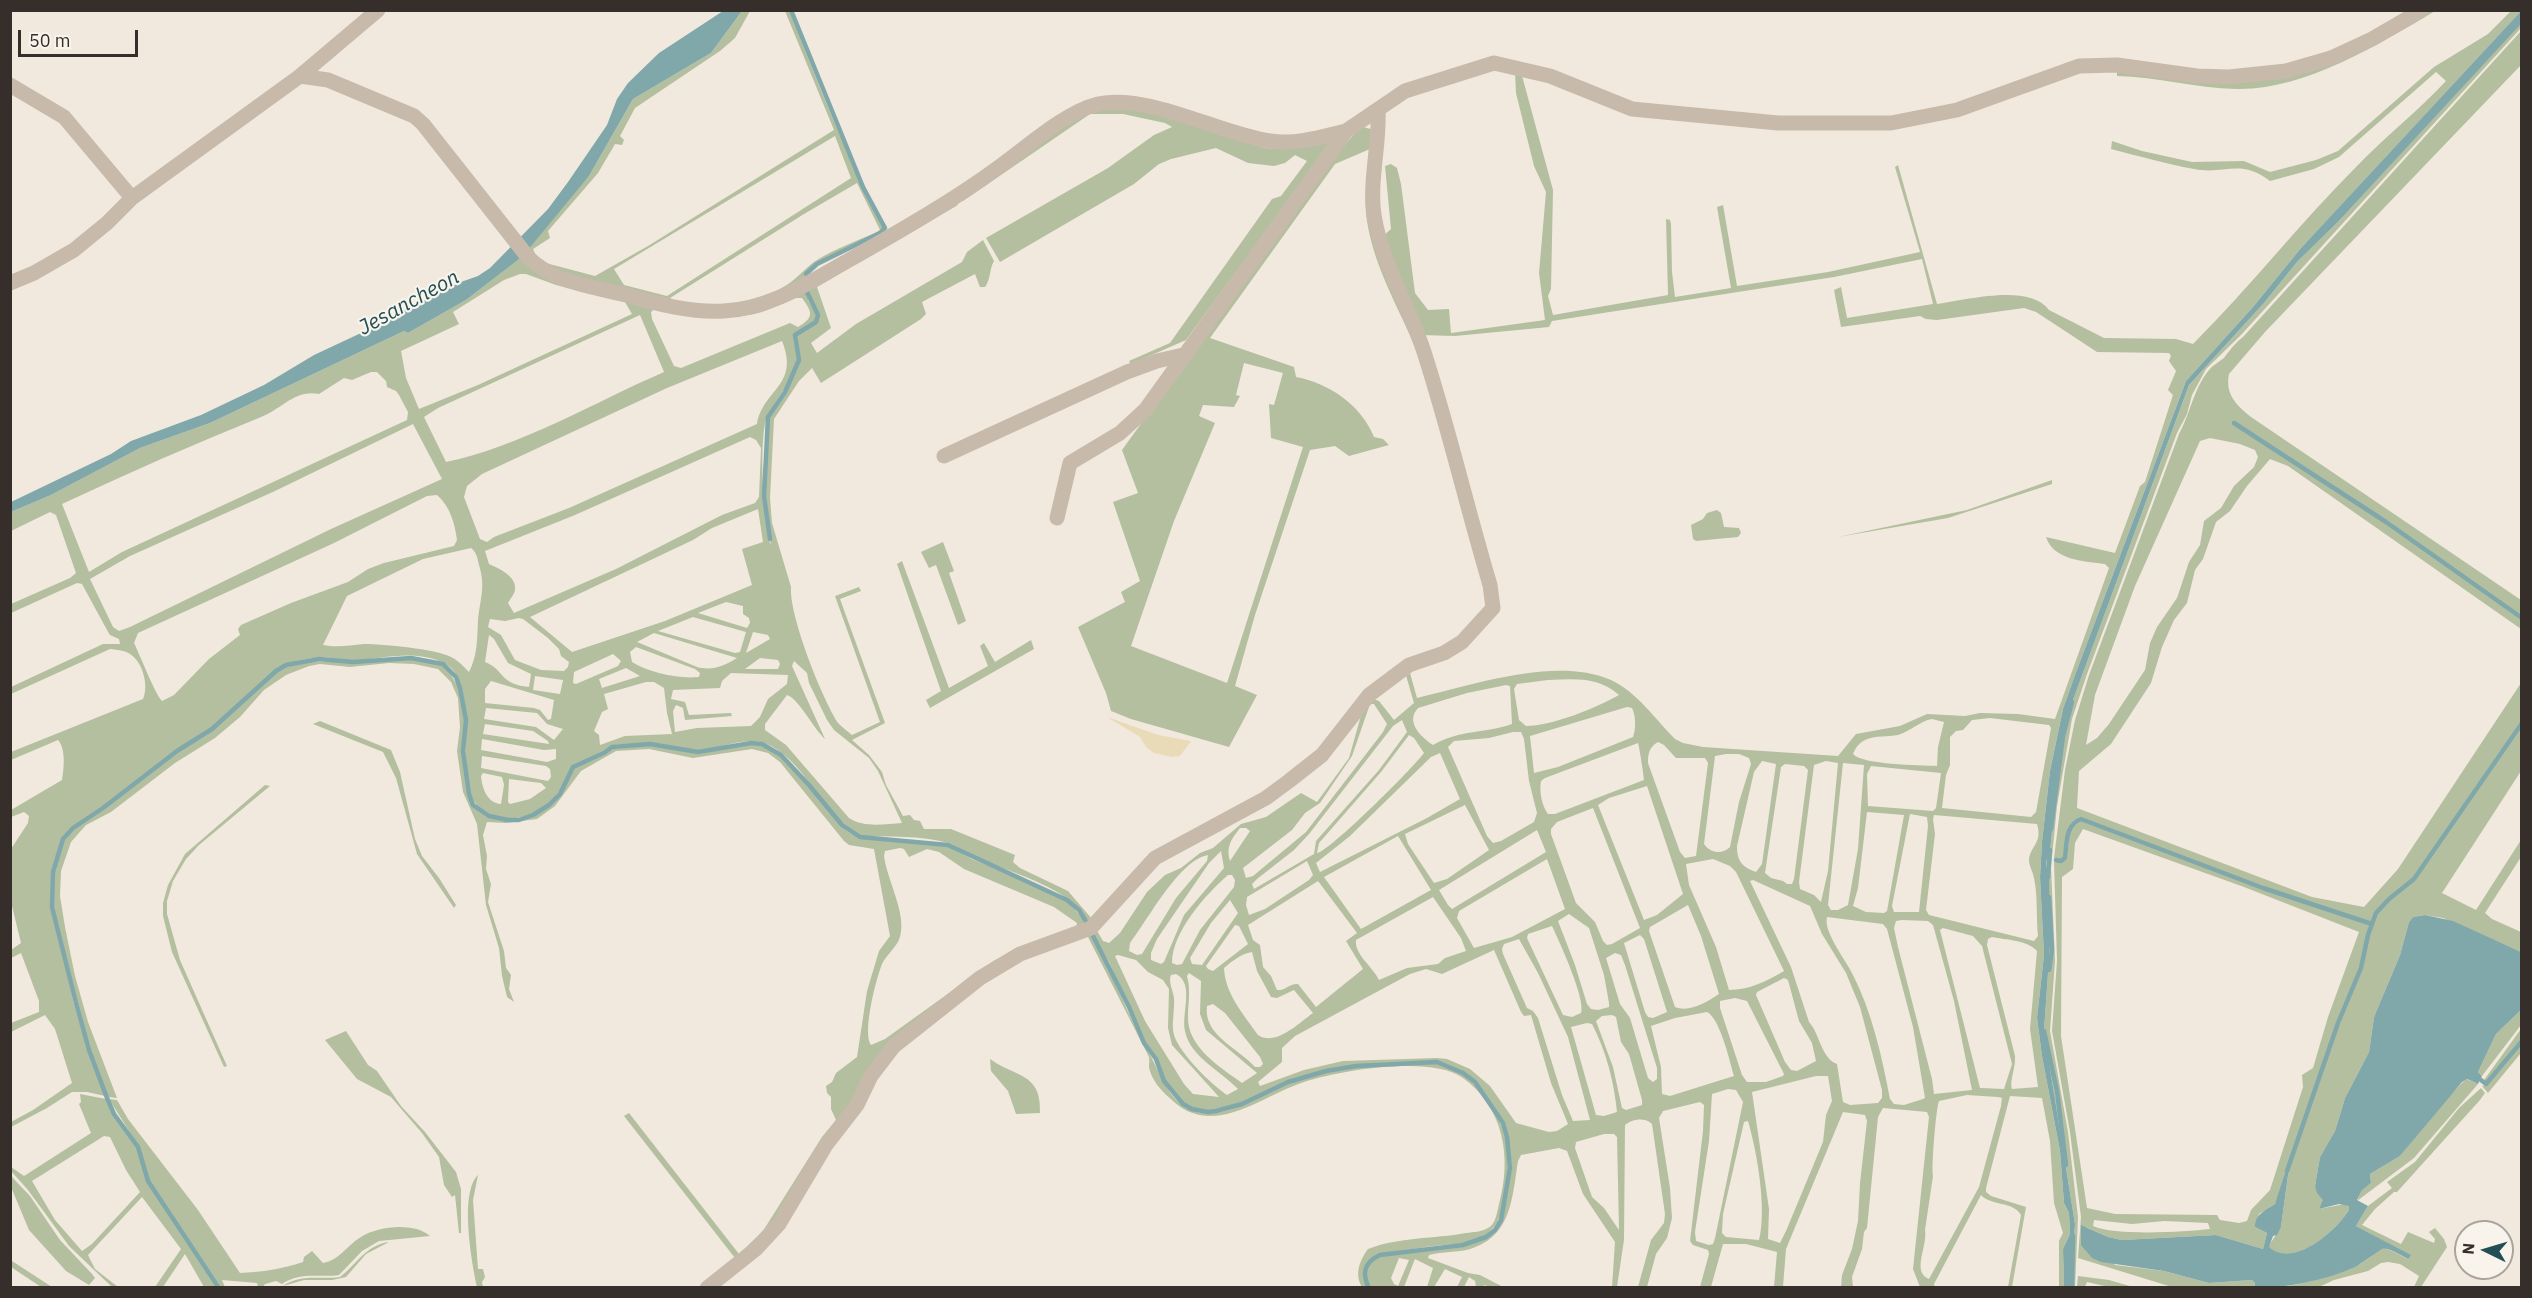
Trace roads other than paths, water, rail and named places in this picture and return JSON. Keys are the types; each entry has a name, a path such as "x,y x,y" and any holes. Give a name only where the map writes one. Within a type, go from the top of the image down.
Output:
{"street":[{"path":"10,283 34,273 74,250 107,223 132,198 300,76 378,10"},
{"path":"300,76 328,80 414,116 423,124 527,256 543,271 639,299 703,312 739,310 772,302 907,228 986,177 1065,120 1089,107 1110,103 1156,109 1269,141 1305,141 1346,131 1405,91 1494,63 1550,76 1604,100 1632,109 1778,123 1891,123 1957,110 2079,66 2117,64 2197,76 2229,77 2286,71 2331,58 2422,10"},
{"path":"10,86 64,117 132,198"},
{"path":"707,1287 756,1249 779,1224 826,1145 857,1105 877,1066 894,1046 980,978 1020,954 1090,928 1155,858 1219,825 1274,792 1322,755 1369,695 1409,665 1444,653 1462,642 1493,608 1490,585 1424,349 1385,260 1377,230 1374,192 1379,128 1378,110"},
{"path":"1057,518 1070,464 1120,433 1146,409 1346,131"},
{"path":"944,456 1127,372 1158,361 1183,356"}],"water":[{"path":"723,11 742,11 711,53 633,99 589,176 522,257 466,300 408,333 404,331 210,423 140,448 51,495 11,512 11,502 111,454 131,441 201,415 264,385 314,355 376,326 420,301 478,276 490,268 548,209 607,125 617,99 628,83 659,53"},
{"path":"2521,11 2519,26 2338,222 2297,262 2264,303 2189,385 2073,700 2060,749 2050,852 2047,858 2050,945 2044,1031 2075,1224 2070,1287 2064,1287 2063,1249 2070,1234 2069,1213 2064,1203 2060,1151 2037,1018 2044,955 2040,877 2042,842 2050,771 2063,709 2075,675 2186,381 2253,307 2301,248"},
{"path":"2425,915 2453,921 2521,952 2521,1010 2496,1034 2478,1072 2482,1076 2478,1084 2467,1079 2462,1082 2400,1156 2370,1174 2371,1183 2362,1190 2357,1200 2368,1206 2356,1226 2411,1255 2408,1259 2392,1250 2382,1249 2355,1267 2318,1280 2280,1287 2254,1288 2255,1283 2252,1280 2209,1283 2164,1271 2101,1262 2092,1258 2081,1245 2081,1225 2108,1237 2122,1240 2216,1235 2263,1249 2267,1233 2255,1227 2255,1223 2262,1213 2275,1204 2287,1167 2289,1168 2281,1227 2277,1235 2273,1236 2269,1247 2279,1253 2301,1250 2324,1237 2343,1219 2349,1206 2339,1204 2319,1209 2323,1200 2315,1186 2320,1157 2335,1131 2345,1098 2369,1052 2374,1017 2400,955 2409,922 2413,917"}],"waterway":[{"path":"791,10 863,187 885,228 880,233 817,264 806,274"},
{"path":"770,539 764,496 768,417 785,392 799,360 795,335 816,322 818,315 807,292"},
{"path":"2234,423 2386,522 2522,618"},
{"path":"219,1288 148,1181 138,1147 114,1114 107,1098 89,1050 52,907 53,872 63,839 73,828 177,751 212,729 276,671 286,665 319,659 353,662 411,658 443,664 456,677 460,688 466,720 463,751 469,794 473,805 489,816 519,820 533,815 549,805 560,794 573,767 612,747 650,744 698,752 751,743 762,744 781,755 842,825 860,837 948,845 1067,900 1079,910 1087,923"},
{"path":"2051,829 2063,736 2072,702"},
{"path":"2287,1171 2338,1023 2361,968 2368,935 2376,913 2414,879 2522,723"},
{"path":"2056,860 2061,861 2065,858 2069,830 2081,819 2263,888 2372,924"},
{"path":"2048,877 2050,850"},
{"path":"2049,897 2052,950 2049,970"},
{"path":"1091,932 1129,1007 1144,1043 1156,1059 1164,1081 1183,1104 1192,1109 1216,1111 1242,1104 1288,1082 1326,1071 1356,1066 1437,1062 1463,1073 1475,1082 1503,1123 1507,1137 1510,1168 1501,1220 1495,1230 1486,1237 1463,1245 1380,1255 1366,1268 1365,1277 1369,1288"},
{"path":"2044,1031 2057,1091 2066,1165"},
{"path":"2481,1080 2486,1084 2522,1041"},
{"path":"2072,1288 2073,1236"}],"water label":[{"name":"Jesancheon","path":"409,303"}]}
